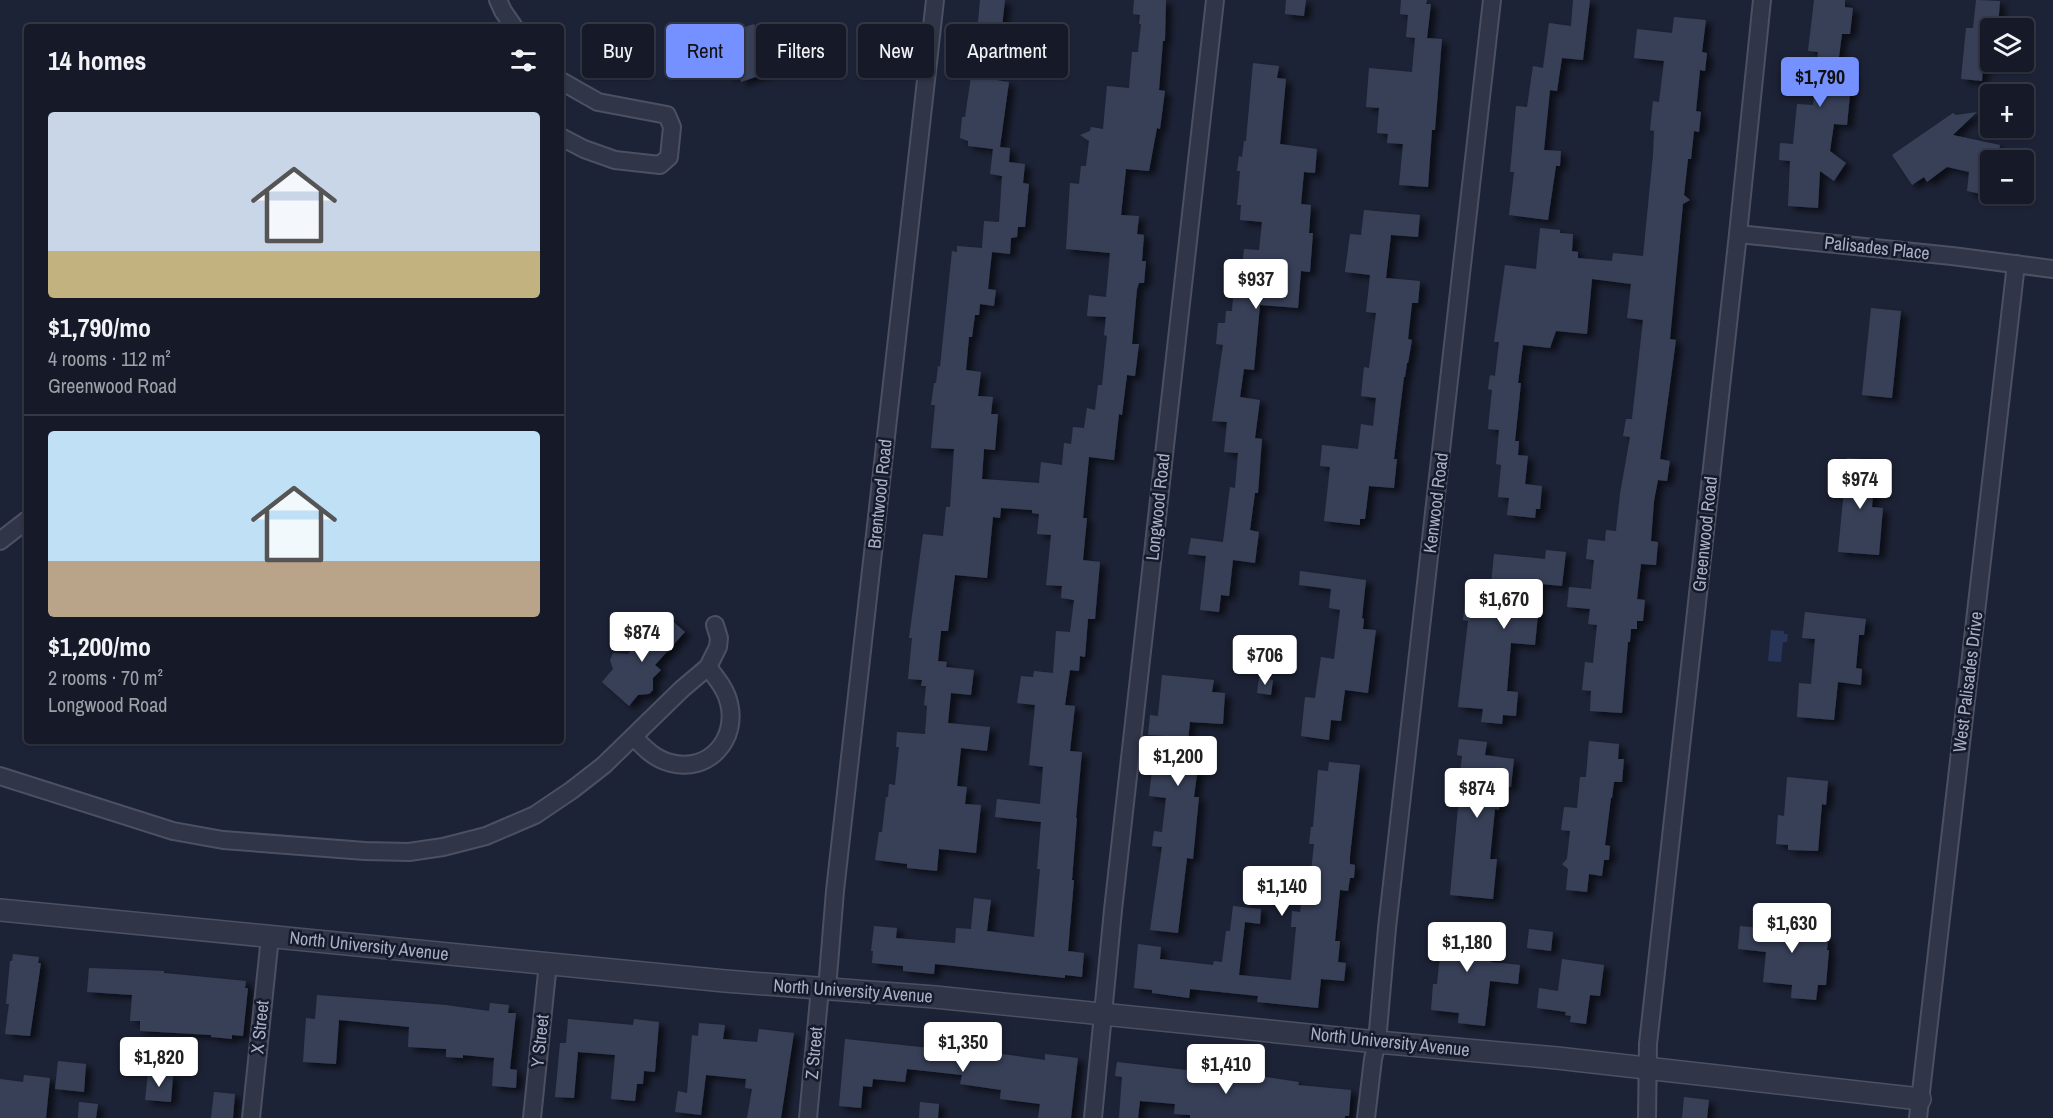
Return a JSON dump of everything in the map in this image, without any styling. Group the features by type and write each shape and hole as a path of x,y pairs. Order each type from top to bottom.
{"street":[{"path":"498,0 512,24"},
{"name":"Brentwood Road","path":"823,989 935,0"},
{"name":"Longwood Road","path":"1093,1118 1115,886 1215,0"},
{"name":"Kenwood Road","path":"1366,1118 1377,1042 1387,928 1492,0"},
{"name":"Greenwood Road","path":"1647,1118 1648,1044 1762,0"},
{"path":"564,83 598,102 667,115 672,127 669,157 660,165 615,160 564,138"},
{"name":"Palisades Place","path":"1738,234 2053,269"},
{"name":"West Palisades Drive","path":"1919,1109 2016,264"},
{"path":"0,541 24,522"},
{"path":"0,776 173,831 223,840 409,852 443,847 486,836 535,815 580,784 634,737 682,688 708,667 718,647 719,638 715,625"},
{"path":"634,737 655,756 673,764 694,764 715,753 724,744 729,734 732,725 731,712 724,689 708,667"},
{"name":"North University Avenue","path":"0,910 823,989 935,997 1648,1068 1919,1109"},
{"name":"X Street","path":"251,1118 270,937"},
{"name":"Y Street","path":"532,1118 548,963"},
{"name":"Z Street","path":"808,1118 823,989"}],"water":[{"path":"1771,630 1784,631 1784,634 1788,634 1787,642 1783,642 1781,662 1768,661"}],"building":[{"path":"980,0 1005,0 1002,24 978,24"},
{"path":"1134,0 1166,0 1165,41 1163,41 1159,90 1165,91 1160,129 1157,128 1149,171 1126,169 1121,215 1139,216 1137,234 1144,235 1142,261 1146,261 1144,283 1139,283 1137,289 1132,344 1139,344 1135,376 1127,375 1122,415 1119,414 1114,460 1089,457 1083,518 1087,518 1083,560 1100,562 1095,619 1088,619 1085,657 1080,656 1079,671 1070,670 1065,705 1075,706 1070,751 1082,752 1068,951 1084,953 1082,977 1065,975 1065,978 935,964 934,974 903,971 903,966 872,963 874,926 897,928 896,938 955,943 956,928 971,929 974,898 991,900 987,931 1034,937 1040,869 1037,869 1041,822 995,817 997,799 1040,804 1043,767 1029,765 1035,705 1017,703 1021,676 1033,677 1034,671 1053,673 1056,631 1070,632 1074,600 1061,598 1062,586 1046,585 1051,535 1037,534 1039,514 1032,513 1032,510 1001,508 1000,518 993,517 987,578 955,575 948,631 941,631 938,661 947,662 946,667 974,670 971,695 951,693 948,723 990,727 987,751 961,748 957,786 967,787 965,804 981,805 976,853 939,849 937,871 907,868 907,864 875,860 879,832 882,832 889,784 895,785 899,747 896,747 897,732 925,734 926,686 921,686 922,680 908,679 912,638 909,638 923,534 943,536 946,507 950,507 954,449 931,448 935,405 931,405 938,366 940,367 952,251 957,252 957,246 982,248 984,221 999,222 1002,176 990,174 993,149 968,146 968,141 960,138 962,117 965,117 971,78 996,78 996,80 1009,82 1000,147 1010,148 1009,162 1025,164 1023,183 1029,184 1025,227 1018,227 1017,237 1011,238 1010,254 992,252 988,289 996,290 994,306 980,304 979,315 975,315 972,337 969,337 966,370 981,372 978,396 993,397 991,414 998,414 995,450 984,449 982,479 1039,483 1041,462 1062,465 1064,443 1071,444 1073,427 1084,428 1087,408 1095,410 1098,385 1102,385 1107,336 1104,335 1106,317 1087,316 1089,295 1106,297 1110,253 1066,249 1070,183 1079,184 1081,166 1086,166 1089,141 1080,135 1090,131 1091,127 1103,129 1107,86 1129,88 1132,52 1138,52 1141,24 1139,24 1140,15 1133,14"},
{"path":"1286,0 1306,0 1304,16 1285,14"},
{"path":"1401,0 1427,0 1426,4 1431,4 1427,38 1442,39 1428,187 1399,185 1403,144 1387,143 1388,134 1377,133 1379,108 1366,107 1369,68 1412,72 1415,38 1406,37 1408,15 1400,14"},
{"path":"1573,0 1590,0 1583,60 1562,58 1557,91 1550,90 1544,150 1561,151 1560,166 1556,166 1548,220 1509,215 1514,172 1510,172 1516,106 1527,107 1533,66 1543,68 1549,23 1571,26"},
{"path":"1814,0 1845,0 1845,7 1853,8 1850,34 1842,34 1837,72 1852,74 1847,125 1834,124 1830,151 1846,163 1834,181 1820,171 1818,208 1788,206 1790,161 1779,160 1780,143 1793,144 1797,104 1813,105 1818,52 1808,51"},
{"path":"1976,0 2000,1 1999,18 1980,18 1982,81 1961,79 1966,28 1973,28"},
{"path":"1674,17 1706,20 1702,52 1707,53 1705,71 1700,70 1696,111 1701,112 1699,132 1694,131 1691,159 1688,159 1684,195 1690,200 1683,204 1670,339 1676,340 1660,459 1670,461 1667,481 1658,480 1654,501 1651,541 1658,542 1656,565 1641,564 1637,599 1645,600 1643,621 1637,621 1637,629 1631,629 1630,642 1628,642 1622,713 1590,711 1591,691 1582,690 1585,662 1593,663 1597,625 1588,624 1590,609 1567,607 1569,587 1591,589 1594,560 1586,559 1588,539 1605,541 1606,530 1616,531 1630,437 1623,436 1626,419 1632,419 1643,320 1627,318 1631,284 1592,279 1587,334 1556,331 1550,348 1523,345 1518,383 1521,383 1515,441 1519,441 1518,455 1528,456 1525,484 1542,486 1540,509 1536,509 1535,518 1507,515 1509,498 1498,497 1501,465 1496,464 1499,430 1488,429 1492,390 1488,389 1490,375 1495,376 1499,342 1494,342 1505,265 1536,269 1540,228 1573,234 1572,251 1578,252 1578,258 1612,261 1613,253 1643,256 1653,155 1654,131 1650,130 1653,101 1659,102 1664,61 1634,58 1637,29 1672,33"},
{"path":"754,24 756,77 741,82 740,78 744,78 744,27"},
{"path":"1253,63 1279,66 1277,78 1286,79 1280,144 1317,149 1315,173 1304,172 1301,204 1311,205 1309,233 1313,233 1310,272 1301,271 1298,308 1260,305 1254,370 1244,369 1240,397 1260,400 1255,438 1262,439 1258,493 1255,493 1250,530 1259,532 1255,563 1233,560 1229,596 1221,595 1219,612 1200,610 1206,556 1188,554 1191,538 1223,542 1230,487 1235,488 1238,453 1224,452 1227,422 1212,421 1223,345 1216,344 1218,323 1225,323 1226,311 1232,311 1235,272 1237,273 1239,268 1242,268 1244,249 1259,250 1262,222 1240,220 1241,205 1237,205 1240,171 1237,171 1239,156 1242,157 1244,141 1246,141"},
{"path":"1977,112 1953,135 2000,145 1999,150 1980,150 1980,194 1967,191 1969,172 1947,167 1927,182 1924,177 1912,185 1892,155 1953,113 1956,115"},
{"path":"1364,210 1420,215 1418,237 1391,235 1386,278 1420,281 1418,303 1412,303 1408,339 1412,340 1404,377 1394,459 1397,459 1394,488 1369,486 1365,519 1360,519 1360,525 1324,521 1330,467 1320,466 1322,445 1358,449 1361,424 1373,426 1376,398 1361,396 1364,367 1369,368 1376,313 1366,312 1370,275 1345,272 1350,234 1361,235"},
{"path":"1871,308 1901,311 1892,398 1862,395"},
{"path":"1847,458 1876,460 1872,507 1883,508 1879,555 1838,552"},
{"path":"1546,550 1566,552 1562,586 1541,584 1535,645 1511,643 1507,691 1518,692 1516,716 1503,715 1502,724 1481,722 1483,709 1458,707 1468,621 1463,620 1465,602 1489,605 1494,554 1545,559"},
{"path":"1300,571 1366,580 1363,629 1376,630 1368,693 1345,690 1341,721 1331,720 1329,740 1301,736 1305,697 1315,698 1321,657 1334,659 1340,610 1329,608 1331,589 1299,585"},
{"path":"1805,612 1866,619 1864,635 1859,635 1856,668 1862,669 1861,685 1838,682 1834,720 1797,717 1799,683 1811,684 1815,639 1802,638"},
{"path":"667,616 685,632 655,665 661,670 653,678 653,690 649,694 638,695 629,706 602,682 613,669 610,660 613,653 628,654 634,647 637,650"},
{"path":"1162,675 1214,680 1212,692 1225,693 1223,724 1190,722 1187,750 1200,752 1194,797 1199,797 1193,859 1187,858 1178,933 1150,930 1162,847 1152,846 1154,831 1162,832 1166,798 1149,796 1152,770 1161,771 1165,736 1148,735 1150,715 1158,716"},
{"path":"1259,678 1273,680 1271,695 1257,693"},
{"path":"1459,739 1487,742 1485,755 1514,759 1511,787 1502,786 1499,810 1495,809 1490,859 1497,859 1493,899 1450,895 1462,756 1457,755"},
{"path":"1589,741 1619,744 1618,759 1624,759 1622,782 1614,782 1611,798 1605,845 1610,846 1609,860 1604,860 1602,876 1589,874 1587,892 1566,890 1568,869 1562,864 1567,859 1570,831 1561,830 1564,807 1577,808 1580,777 1586,777"},
{"path":"1329,762 1360,765 1350,856 1350,864 1355,865 1354,878 1350,878 1348,891 1340,890 1335,941 1340,941 1338,962 1346,963 1344,981 1321,979 1318,1008 1257,1002 1258,996 1190,989 1189,998 1134,988 1138,944 1161,947 1160,959 1213,965 1214,961 1222,962 1226,931 1230,931 1233,906 1261,909 1260,924 1245,922 1239,975 1291,980 1296,927 1291,927 1292,911 1300,912 1302,898 1308,899 1314,844 1309,844 1311,827 1313,827 1318,770 1328,771"},
{"path":"1787,777 1828,781 1826,805 1822,804 1818,851 1788,850 1788,845 1776,844 1778,815 1784,816"},
{"path":"1792,907 1816,910 1813,936 1828,938 1826,985 1818,985 1816,1000 1791,998 1792,985 1763,982 1766,952 1738,949 1740,926 1789,931"},
{"path":"1443,924 1494,930 1491,962 1520,965 1518,984 1490,981 1485,1026 1458,1023 1459,1013 1431,1010 1433,984 1437,984 1440,955 1430,954 1431,938 1441,940"},
{"path":"1529,929 1553,932 1551,951 1527,948"},
{"path":"13,954 39,957 38,963 41,963 30,1036 5,1034 9,1004 6,1004 10,961 12,961"},
{"path":"1562,959 1604,965 1600,996 1590,995 1586,1024 1570,1022 1571,1016 1565,1015 1566,1012 1537,1008 1539,988 1558,991"},
{"path":"89,968 164,971 164,973 246,981 245,988 248,988 243,1036 232,1035 232,1039 211,1037 211,1035 140,1031 140,1021 130,1021 132,995 87,992"},
{"path":"317,995 446,1005 489,1011 490,1003 509,1005 508,1013 516,1013 510,1069 517,1070 516,1088 492,1086 494,1058 463,1055 463,1058 446,1057 446,1049 408,1047 409,1027 339,1020 336,1064 303,1062 306,1018 315,1019"},
{"path":"568,1019 633,1025 634,1019 659,1022 655,1072 644,1071 643,1084 637,1084 635,1101 611,1099 615,1055 578,1052 574,1098 555,1097 560,1043 566,1043"},
{"path":"699,1023 725,1025 723,1039 757,1042 759,1029 794,1033 781,1118 747,1118 752,1089 745,1088 746,1079 706,1075 701,1115 675,1112 678,1091 687,1093 692,1035 698,1036"},
{"path":"845,1039 966,1051 966,1049 1045,1060 1045,1054 1078,1058 1071,1118 1038,1118 1040,1104 1000,1099 1001,1090 960,1084 962,1075 907,1069 905,1082 873,1079 872,1087 863,1086 861,1108 839,1106"},
{"path":"58,1061 86,1064 84,1092 55,1089"},
{"path":"1197,1061 1211,1063 1209,1077 1238,1081 1239,1073 1299,1082 1298,1085 1351,1090 1349,1116 1345,1118 1190,1118 1190,1115 1174,1114 1175,1104 1140,1101 1138,1118 1119,1118 1122,1077 1115,1076 1117,1062 1195,1071"},
{"path":"148,1073 173,1076 171,1102 145,1100"},
{"path":"24,1075 50,1078 46,1118 0,1118 0,1079 23,1082"},
{"path":"214,1092 235,1094 233,1118 211,1118"},
{"path":"1684,1097 1709,1100 1707,1118 1682,1118"},
{"path":"79,1102 98,1104 96,1118 78,1118"},
{"path":"920,1102 939,1104 938,1118 919,1118"}]}
